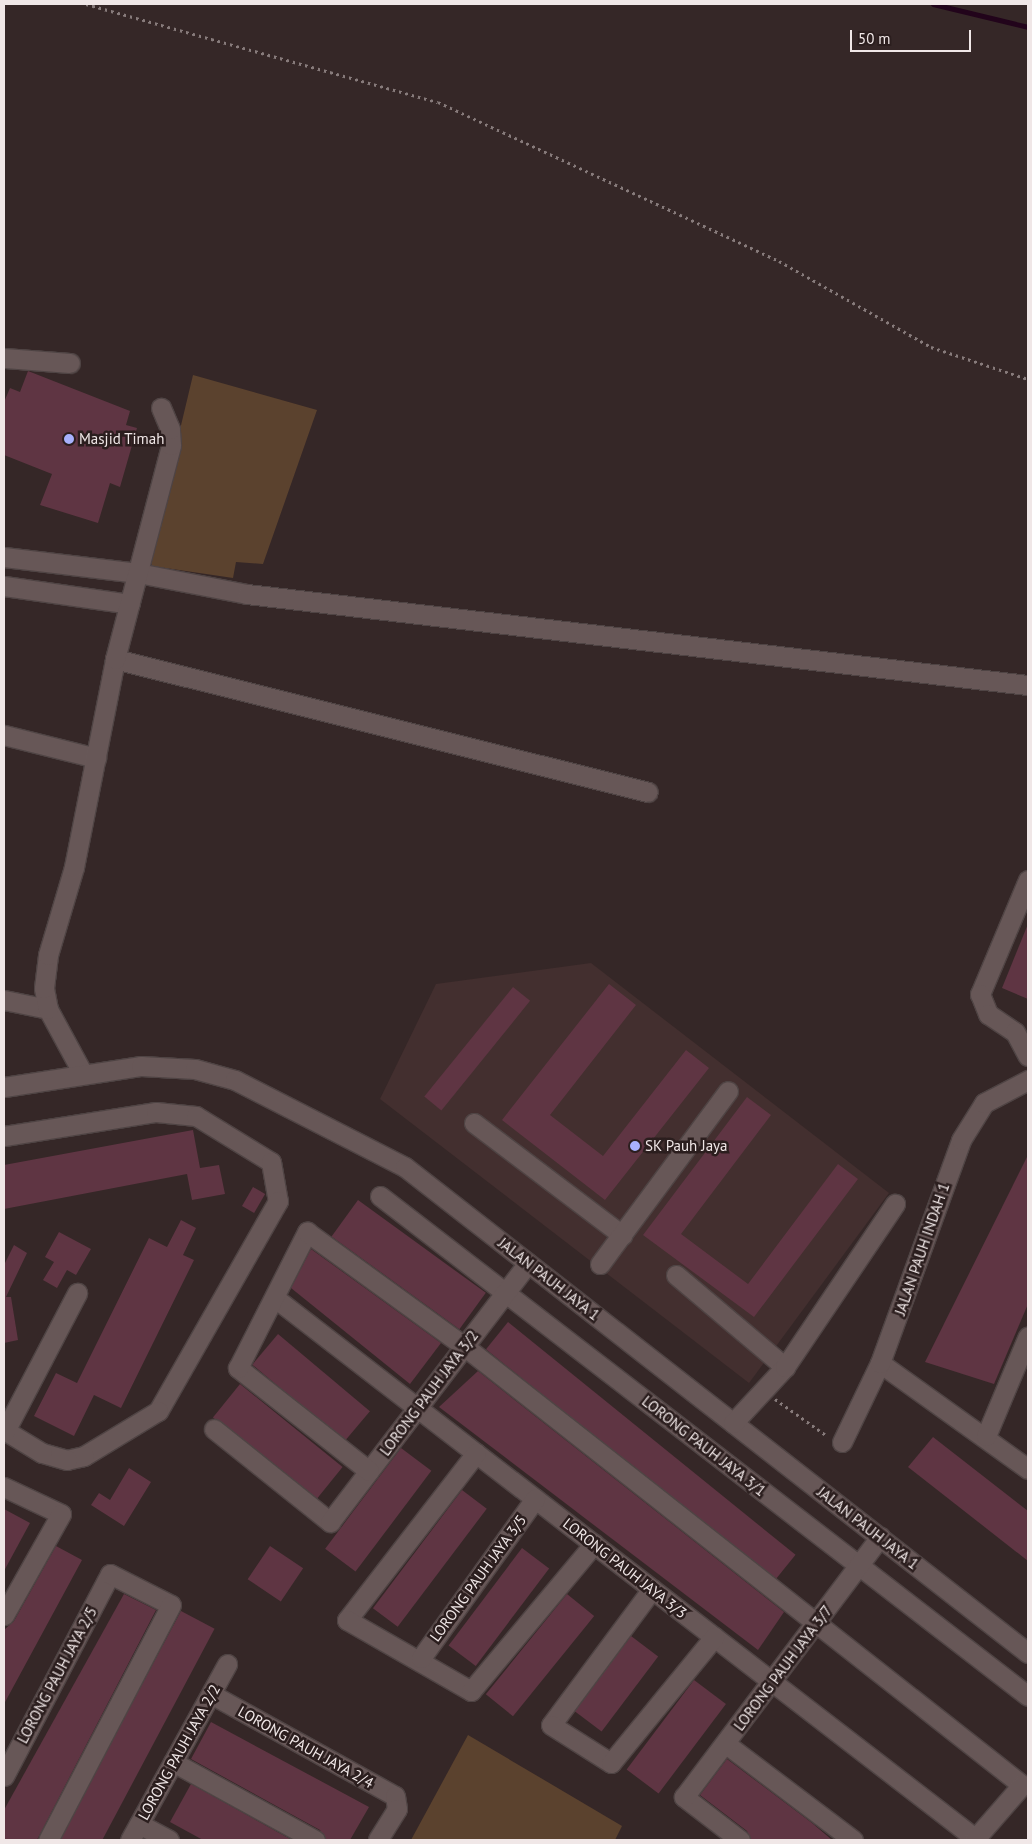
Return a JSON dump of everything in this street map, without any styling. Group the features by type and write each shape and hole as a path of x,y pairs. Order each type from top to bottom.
{"street":[{"path":"4,358 70,363"},
{"path":"82,1072 48,1009 44,988 48,955 74,867 115,659 171,445 170,429 161,408"},
{"path":"4,557 138,573 247,594 1028,685"},
{"path":"4,586 130,604"},
{"path":"115,659 648,792"},
{"path":"4,735 96,758"},
{"path":"1028,880 980,994 988,1014 1022,1031 1028,1056"},
{"path":"4,1000 48,1009"},
{"name":"JALAN PAUH JAYA 1","path":"4,1086 82,1072 141,1066 195,1069 235,1080 405,1167 1028,1652"},
{"name":"JALAN PAUH INDAH 1","path":"842,1442 880,1364 960,1140 984,1103 1028,1080"},
{"path":"600,1264 728,1090"},
{"path":"4,1136 156,1112 196,1116 271,1162 278,1201 158,1411 84,1456 67,1460 42,1453 4,1431 77,1293"},
{"path":"474,1123 622,1235"},
{"name":"LORONG PAUH JAYA 3/1","path":"380,1196 1028,1696"},
{"path":"732,1422 785,1368 895,1204"},
{"path":"369,1471 238,1368 307,1232 464,1346 1022,1785 975,1839"},
{"name":"LORONG PAUH JAYA 3/2","path":"214,1429 330,1522 528,1263"},
{"path":"676,1275 785,1368"},
{"name":"LORONG PAUH JAYA 3/3","path":"275,1298 975,1839"},
{"path":"986,1436 1028,1336"},
{"path":"880,1364 986,1436 1028,1469"},
{"path":"476,1453 347,1620 421,1658 471,1691 594,1544"},
{"path":"4,1487 60,1514 4,1615"},
{"name":"LORONG PAUH JAYA 3/5","path":"421,1658 536,1498"},
{"name":"LORONG PAUH JAYA 3/7","path":"740,1840 684,1797 726,1744 880,1537"},
{"name":"LORONG PAUH JAYA 2/5","path":"4,1776 110,1574 171,1605 48,1840"},
{"path":"652,1588 550,1725 611,1763 714,1637"},
{"name":"LORONG PAUH JAYA 2/2","path":"134,1832 227,1664"},
{"name":"LORONG PAUH JAYA 2/4","path":"211,1694 395,1796 397,1803 378,1840"},
{"path":"726,1744 853,1840"},
{"path":"173,1762 315,1840"},
{"path":"134,1832 169,1840"}],"path":[{"path":"86,4 438,102 779,261 931,348 1028,379"},
{"path":"764,1391 826,1436 842,1442"}],"shaded area":[{"path":"193,375 317,410 263,564 236,562 233,578 152,566 152,547"},
{"name":"SK Pauh Jaya","path":"591,963 889,1193 749,1383 380,1099 436,984"},
{"path":"468,1735 622,1826 615,1840 411,1840"}],"building":[{"name":"Masjid Timah","path":"28,371 130,411 126,425 137,428 120,487 110,483 98,523 40,505 52,474 4,455 4,402 10,388 20,392"},
{"path":"1028,924 1028,999 1002,988"},
{"path":"609,984 636,1005 550,1115 603,1156 686,1050 709,1068 605,1200 502,1120"},
{"path":"513,987 530,1001 441,1110 424,1097"},
{"path":"747,1097 771,1115 681,1234 748,1284 838,1164 858,1179 754,1317 643,1235"},
{"path":"193,1130 200,1168 219,1165 225,1194 192,1200 187,1174 4,1209 4,1165"},
{"path":"1028,1155 1028,1304 994,1384 925,1362"},
{"path":"253,1187 265,1194 254,1213 242,1206"},
{"path":"358,1200 486,1293 459,1329 332,1236"},
{"path":"181,1220 196,1228 183,1255 194,1260 121,1408 94,1395 74,1436 34,1416 56,1373 77,1383 149,1238 167,1247"},
{"path":"59,1232 91,1249 76,1275 67,1270 57,1288 43,1280 54,1262 45,1257"},
{"path":"14,1245 27,1253 6,1297 11,1297 18,1340 4,1343 4,1265"},
{"path":"311,1249 441,1343 410,1384 291,1288"},
{"path":"508,1322 796,1555 774,1582 486,1349"},
{"path":"278,1334 370,1411 344,1442 252,1365"},
{"path":"478,1371 784,1612 758,1650 439,1407"},
{"path":"240,1384 343,1467 316,1500 213,1417"},
{"path":"933,1437 1028,1511 1028,1561 908,1467"},
{"path":"401,1448 431,1471 356,1571 325,1549"},
{"path":"129,1468 151,1482 124,1526 91,1505 99,1493 110,1500"},
{"path":"462,1490 487,1509 398,1627 373,1608"},
{"path":"4,1509 30,1523 4,1571"},
{"path":"56,1546 82,1560 4,1704 4,1630 14,1621"},
{"path":"270,1546 303,1568 281,1602 248,1579"},
{"path":"522,1548 549,1568 476,1666 449,1645"},
{"path":"124,1594 156,1610 37,1840 4,1840 4,1810"},
{"path":"567,1594 594,1616 513,1716 486,1694"},
{"path":"181,1611 215,1629 102,1840 59,1840"},
{"path":"631,1636 658,1656 602,1732 574,1711"},
{"path":"694,1680 726,1704 659,1794 627,1769"},
{"path":"211,1722 369,1807 350,1840 326,1840 320,1830 191,1759"},
{"path":"727,1759 832,1840 751,1840 747,1831 700,1795"},
{"path":"191,1784 292,1840 203,1840 170,1822"}],"waterway":[{"path":"933,4 1028,27"}],"place":[{"name":"Masjid Timah","path":"69,439"},
{"name":"SK Pauh Jaya","path":"635,1146"}]}
